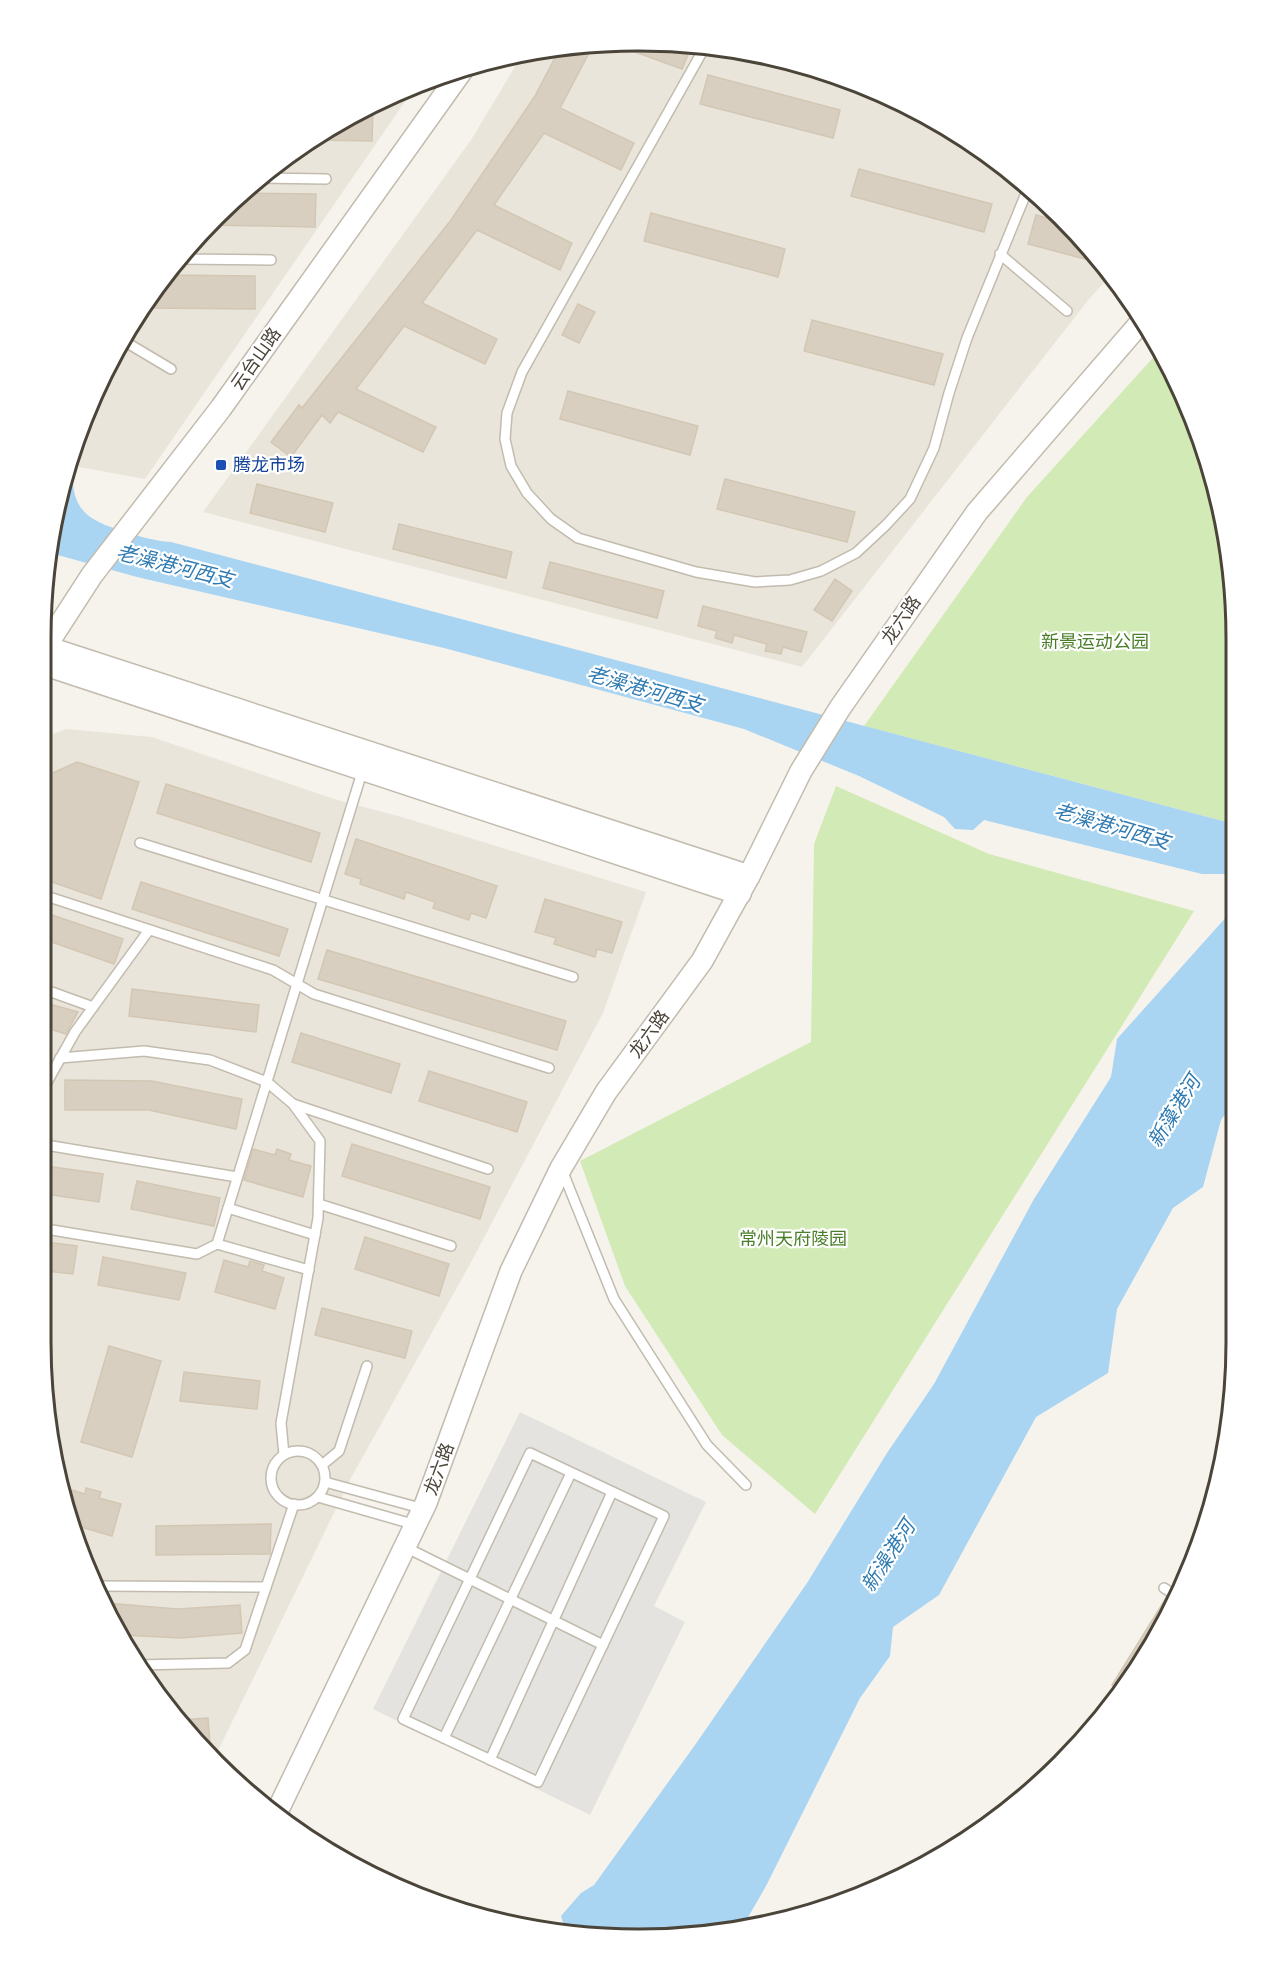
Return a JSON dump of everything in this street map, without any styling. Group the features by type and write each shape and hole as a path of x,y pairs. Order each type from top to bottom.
{"street":[{"name":"云台山路","path":"51,639 92,575 221,408 455,81"},
{"name":"龙六路","path":"279,1807 420,1517 512,1271 561,1168 606,1092 702,961 745,885 801,771 840,708 977,512 1136,327"},
{"path":"51,649 745,885"},
{"path":"51,667 363,769 745,885"}],"lane":[{"path":"701,54 522,372 507,413 505,439 511,466 527,493 551,519 578,538 696,573 755,582 790,580 821,571 856,553 910,499 925,468 934,448 967,338 1025,196"},
{"path":"274,178 326,178"},
{"path":"1000,254 1067,311"},
{"path":"190,259 271,260"},
{"path":"130,345 171,369"},
{"path":"217,1244 363,769"},
{"path":"140,843 573,977"},
{"path":"51,898 273,970 314,994 549,1068"},
{"path":"51,1069 93,1006 149,930"},
{"path":"51,992 93,1006"},
{"path":"60,1058 144,1051 210,1060 267,1082 293,1104 320,1141 319,1204 315,1235 281,1422 284,1455"},
{"path":"293,1104 488,1169"},
{"path":"51,1145 237,1177"},
{"path":"561,1168 614,1299 707,1445 746,1485"},
{"path":"319,1204 451,1246"},
{"path":"228,1208 315,1235"},
{"path":"51,1230 197,1254 217,1244 309,1270"},
{"path":"322,1465 339,1451 367,1366"},
{"path":"292,1451 302,1451 317,1458 322,1465 325,1482 318,1497 310,1502 294,1504 285,1501 273,1488 271,1479 277,1461 292,1451"},
{"path":"530,1453 572,1473 664,1516 538,1782 403,1719 530,1453"},
{"path":"444,1738 572,1473"},
{"path":"325,1482 420,1517"},
{"path":"490,1760 612,1492"},
{"path":"318,1497 420,1517"},
{"path":"148,1665 228,1663 245,1650 294,1504"},
{"path":"405,1547 603,1645"},
{"path":"105,1586 266,1587"},
{"path":"1164,1588 1170,1591"}],"shaded area":[{"path":"638,51 677,52 753,62 827,82 863,96 932,130 965,150 996,172 1054,223 1105,281 1089,299 802,667 203,512 471,140 517,64 600,52"},
{"path":"406,99 145,479 77,467 96,414 112,379 150,312 172,281 223,223 281,172 345,130"},
{"path":"66,729 152,737 334,799 405,818 646,892 603,1013 470,1264 351,1478 218,1751 172,1699 150,1668 112,1601 82,1530 62,1456 52,1380 51,1342 51,735"},
{"path":"520,1412 706,1502 654,1606 685,1622 590,1815 373,1709"}],"green space":[{"name":"新景运动公园","path":"1153,357 1181,414 1195,450 1215,524 1221,562 1226,638 1226,822 864,726 1027,497"},
{"name":"常州天府陵园","path":"836,786 989,854 1194,911 815,1514 722,1435 625,1286 580,1161 811,1042 814,844"}],"water":[{"name":"老澡港河西支","path":"73,479 79,505 87,514 107,526 146,538 171,542 1226,822 1226,875 1202,874 984,820 973,830 955,829 944,817 859,776 744,729 444,648 137,577 57,555"},
{"path":"1226,917 1226,1113 1221,1120 1203,1187 1173,1208 1117,1309 1108,1373 1036,1417 939,1595 893,1627 890,1656 860,1698 766,1886 747,1919 677,1928 600,1928 564,1924 561,1916 581,1893 594,1885 695,1745 807,1583 887,1453 934,1384 1034,1199 1111,1077 1117,1039"}],"building":[{"path":"633,51 689,53 682,69"},
{"path":"589,53 560,108 634,143 621,170 544,133 494,205 572,243 560,270 477,230 422,303 497,339 485,364 404,326 356,389 436,427 423,452 338,412 330,423 322,415 291,457 271,442 299,405 302,408 451,220 535,96 555,57"},
{"path":"708,75 840,110 833,138 700,104"},
{"path":"373,115 372,141 328,140"},
{"path":"859,169 992,204 984,232 851,196"},
{"path":"256,193 316,194 315,227 221,225"},
{"path":"651,213 785,249 778,277 644,241"},
{"path":"1036,215 1049,219 1087,260 1028,244"},
{"path":"177,275 255,276 255,309 153,308"},
{"path":"578,304 595,312 579,343 562,335"},
{"path":"812,320 943,354 934,385 804,351"},
{"path":"568,391 698,426 690,455 560,419"},
{"path":"725,479 855,512 847,542 717,509"},
{"path":"257,484 333,503 325,532 250,513"},
{"path":"399,524 512,552 506,578 393,549"},
{"path":"550,562 664,591 657,618 543,588"},
{"path":"835,579 852,591 832,621 814,610"},
{"path":"703,606 807,632 801,652 783,647 781,654 765,651 767,644 734,635 732,643 715,638 717,631 698,626"},
{"path":"77,762 139,782 101,899 51,882 51,774"},
{"path":"166,784 320,833 311,862 157,813"},
{"path":"356,839 497,886 486,918 471,913 469,920 433,908 435,902 406,892 404,899 360,884 361,879 345,874"},
{"path":"141,882 288,929 279,956 132,909"},
{"path":"545,899 622,922 612,953 597,949 595,957 554,944 556,938 535,932"},
{"path":"51,915 123,939 114,964 51,942"},
{"path":"327,950 566,1021 557,1050 318,979"},
{"path":"132,989 259,1005 256,1032 129,1016"},
{"path":"51,1004 78,1012 66,1034 51,1030"},
{"path":"301,1033 400,1064 391,1093 292,1062"},
{"path":"429,1071 527,1102 517,1132 419,1101"},
{"path":"65,1080 152,1081 242,1099 236,1129 149,1110 65,1110"},
{"path":"352,1144 490,1187 480,1219 342,1176"},
{"path":"253,1149 275,1155 277,1149 291,1154 289,1160 311,1166 303,1197 244,1180"},
{"path":"51,1167 103,1174 99,1202 51,1195"},
{"path":"137,1181 220,1198 214,1226 131,1209"},
{"path":"365,1237 449,1264 439,1296 355,1269"},
{"path":"51,1243 77,1246 73,1274 51,1272"},
{"path":"103,1257 186,1273 179,1300 98,1285"},
{"path":"224,1260 248,1267 250,1261 264,1265 262,1271 284,1278 275,1309 215,1292"},
{"path":"322,1308 412,1331 405,1358 315,1335"},
{"path":"109,1346 161,1361 132,1457 81,1442"},
{"path":"184,1372 260,1381 257,1409 180,1401"},
{"path":"86,1488 101,1492 99,1498 121,1504 112,1536 81,1527 70,1490 85,1494"},
{"path":"271,1524 270,1554 156,1555 156,1526"},
{"path":"1166,1598 1127,1668 1114,1686 1112,1685"},
{"path":"113,1604 177,1609 240,1605 242,1633 181,1638 130,1635"},
{"path":"208,1718 210,1743 197,1729 189,1719"}],"place":[{"name":"腾龙市场","path":"221,465"}],"water label":[{"name":"新藻港河","path":"1174,1111"},
{"name":"新澡港河","path":"888,1556"}]}
